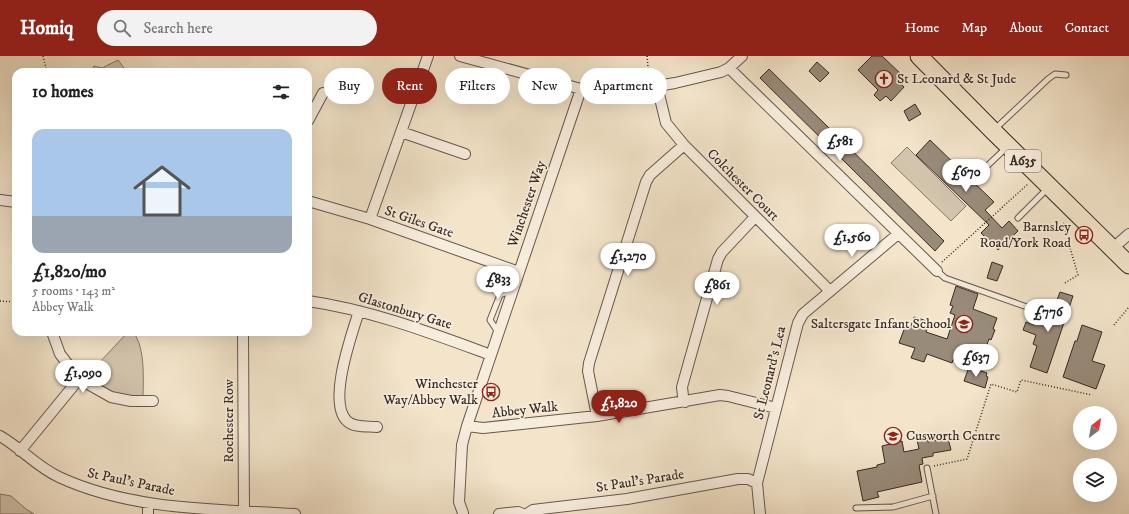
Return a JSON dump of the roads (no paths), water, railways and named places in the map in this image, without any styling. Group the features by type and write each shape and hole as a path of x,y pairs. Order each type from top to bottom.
{"highway":[{"name":"A635","path":"919,56 1075,213 1129,265"}],"street":[{"path":"370,219 428,56"},
{"path":"460,56 580,89"},
{"path":"667,84 713,74 729,68 742,56"},
{"path":"729,68 936,270"},
{"name":"Winchester Way","path":"463,514 459,502 462,444 580,92"},
{"path":"312,112 323,93"},
{"name":"Colchester Court","path":"660,104 666,122 684,145 830,292"},
{"path":"401,132 467,155"},
{"path":"597,416 588,371 589,363 646,182 650,175 684,145"},
{"path":"0,200 12,202"},
{"name":"St Giles Gate","path":"312,202 370,219 519,272"},
{"path":"685,402 682,387 718,259 722,252 755,217"},
{"name":"St Leonard's Lea","path":"760,514 757,483 798,322 803,314 898,234"},
{"path":"1112,249 1129,234"},
{"name":"Glastonbury Gate","path":"312,302 359,311 403,324 491,355"},
{"path":"359,311 340,383 339,401 341,410 347,421 357,426 378,427"},
{"path":"53,336 60,354 79,379 111,397 131,401 153,401"},
{"name":"Rochester Row","path":"243,336 244,511"},
{"path":"20,450 79,379"},
{"name":"Abbey Walk","path":"467,426 483,428 597,416 720,395 776,408"},
{"name":"St Paul's Parade","path":"0,436 47,471 60,478 97,491 148,503 171,506 295,514"},
{"name":"St Paul's Parade","path":"527,514 533,510 627,499 738,479 748,479 757,483"},
{"path":"148,503 148,514"},
{"path":"500,514 518,512 523,514"}],"lane":[{"path":"993,131 1048,79 1055,74 1066,75"},
{"path":"986,167 1008,146"},
{"path":"1018,218 1044,181"},
{"path":"936,270 945,278 1027,307"},
{"path":"927,468 936,514"},
{"path":"856,508 893,507 933,496"}],"place":[{"name":"St Leonard & St Jude","path":"884,79"},
{"name":"Barnsley Road/York Road","path":"1084,235"},
{"name":"Saltersgate Infant School","path":"964,324"},
{"name":"Winchester Way/Abbey Walk","path":"491,392"},
{"name":"Cusworth Centre","path":"893,436"}]}
